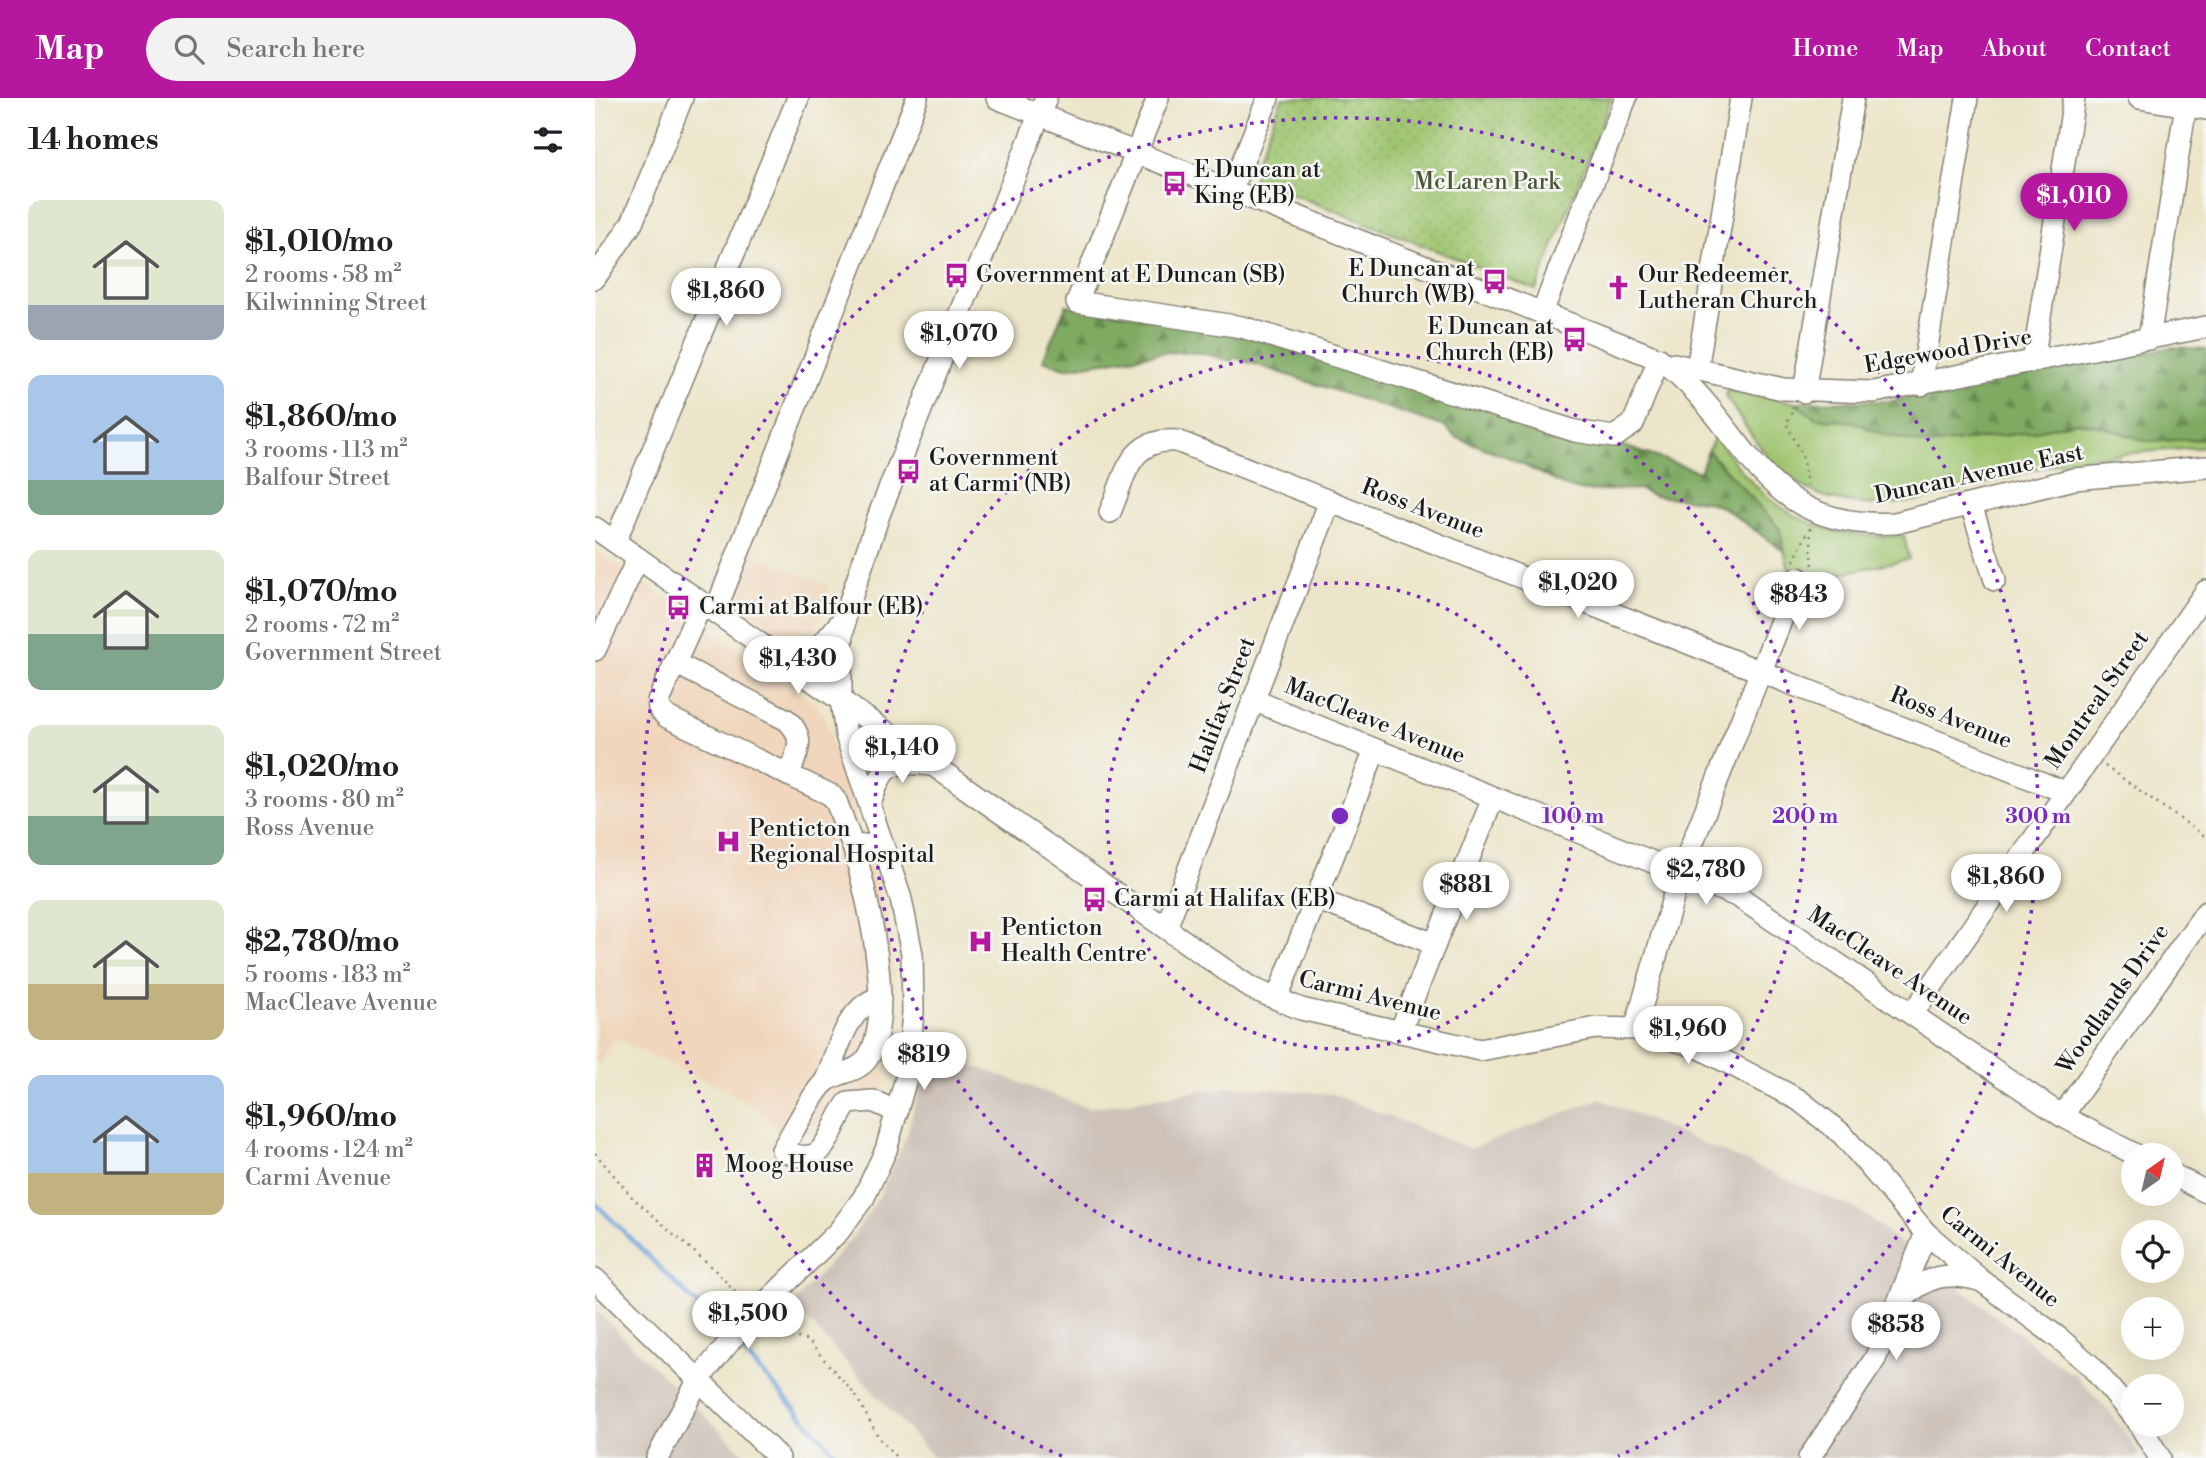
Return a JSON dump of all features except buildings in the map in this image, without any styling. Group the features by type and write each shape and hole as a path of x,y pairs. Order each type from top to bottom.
{"street":[{"path":"595,278 632,223 682,98"},
{"path":"615,542 798,98"},
{"path":"825,1082 865,1062 875,1046 878,998 876,945 854,849 836,801 831,795 667,717 659,709 658,701 675,663 709,608 917,98"},
{"name":"Duncan Avenue East","path":"997,98 1043,106 1136,152 1659,359 1700,392 1759,471 1803,506 1827,516 1870,524 1895,523 2087,477 2206,467"},
{"path":"1158,98 1077,302 1242,327 1575,431 1614,437 1633,424 1659,359"},
{"path":"1232,188 1268,98"},
{"path":"1542,313 1626,98"},
{"path":"1697,370 1741,98"},
{"path":"1804,392 1853,98"},
{"path":"1921,385 1967,98"},
{"path":"2033,362 2074,98"},
{"path":"2139,98 2193,104 2149,339"},
{"path":"657,1458 699,1379 745,1313 839,1231 858,1206 886,1150 897,1112 908,1071 913,1012 912,954 901,899 846,735 841,700 841,653 845,616 880,512 1043,106"},
{"name":"Edgewood Drive","path":"1659,359 1697,370 1804,392 1874,393 2206,327"},
{"name":"Ross Avenue","path":"1109,512 1137,450 1157,439 1177,441 2065,792"},
{"name":"Halifax Street","path":"1166,928 1330,501"},
{"path":"1971,505 1995,580"},
{"name":"Carmi Avenue","path":"595,528 1251,988 1301,1009 1481,1050 1597,1028 1635,1029 1698,1047 1799,1100 1842,1134 1926,1233 1982,1281 2081,1357 2121,1402"},
{"path":"595,650 638,558"},
{"path":"1635,1029 1680,874 1798,578"},
{"name":"Montreal Street","path":"1913,1013 2206,591"},
{"path":"779,657 803,657 819,649 845,616"},
{"path":"675,663 787,720 796,728 801,739 800,747 788,775"},
{"name":"MacCleave Avenue","path":"1253,700 1739,897 2062,1116 2121,1147"},
{"path":"1277,998 1375,750"},
{"path":"870,804 877,783 893,765 903,762 934,765"},
{"path":"1400,1032 1493,797"},
{"path":"854,849 881,839"},
{"path":"1316,899 1435,944"},
{"name":"Woodlands Drive","path":"2062,1116 2206,912"},
{"path":"878,998 866,1001 850,1021 825,1082 782,1150 800,1158 814,1157 822,1150 848,1103 873,1101 897,1112"},
{"path":"2184,1180 2206,1192"},
{"path":"1809,1458 1864,1378 1898,1304 1926,1233"},
{"path":"1898,1304 1917,1285 1940,1275 1962,1275 1982,1281"},
{"path":"595,1279 779,1458"},
{"path":"2147,1437 2160,1458"}],"path":[{"path":"1798,552 1810,526"},
{"path":"2090,756 2206,836"},
{"path":"595,1153 632,1197 718,1273 745,1313"},
{"path":"770,1333 808,1341 856,1396 879,1438 897,1458"}],"shaded area":[{"name":"Penticton Regional Hospital","path":"595,549 818,706 823,714 887,919 894,968 895,1014 884,1090 851,1095 794,1142 741,1098 614,1037 600,1063 595,1061"},
{"path":"747,552 830,586 819,623 811,634 798,639 781,635 729,596"},
{"path":"929,1049 955,1062 983,1069 1088,1108 1231,1086 1333,1094 1470,1149 1600,1099 1860,1211 2071,1374 2073,1372 2110,1413 2121,1429 2121,1437 2127,1437 2139,1454 2137,1458 934,1458 793,1304 852,1238 880,1195 907,1135"},
{"path":"595,1309 632,1346 749,1458 595,1458"}],"green space":[{"name":"McLaren Park","path":"1282,98 1612,98 1536,290 1254,179 1254,169"},
{"path":"1066,305 1241,332 1621,445 1700,472 1708,451 1779,528 1785,552 1724,508 1706,501 1654,496 1639,489 1585,491 1567,487 1508,457 1455,437 1446,427 1233,357 1232,361 1201,353 1168,352 1065,368 1043,360"},
{"path":"2172,347 2206,349 2206,439 2146,441 2104,427 2076,422 2031,432 1928,445 1885,435 1854,422 1816,418 1793,402 1892,401"},
{"path":"1727,391 1793,402 1816,418 1854,422 1885,435 1928,445 2031,432 2076,422 2104,427 2146,441 2206,439 2206,447 2074,460 1920,500 1881,505 1844,502 1808,490 1776,465 1725,396"},
{"path":"1715,436 1753,483 1794,515 1843,533 1904,536 1909,559 1815,579 1789,570 1779,528 1708,451"}],"waterway":[{"path":"595,1203 728,1336"},
{"path":"737,1345 840,1458"}],"place":[{"name":"E Duncan at King (EB)","path":"1174,183"},
{"name":"Government at E Duncan (SB)","path":"956,275"},
{"name":"E Duncan at Church (WB)","path":"1495,282"},
{"name":"Our Redeemer Lutheran Church","path":"1618,288"},
{"name":"E Duncan at Church (EB)","path":"1574,340"},
{"name":"Government at Carmi (NB)","path":"909,471"},
{"name":"Carmi at Balfour (EB)","path":"679,607"},
{"name":"Penticton Regional Hospital","path":"729,842"},
{"name":"Carmi at Halifax (EB)","path":"1094,899"},
{"name":"Penticton Health Centre","path":"981,941"},
{"name":"Moog House","path":"705,1165"}]}
